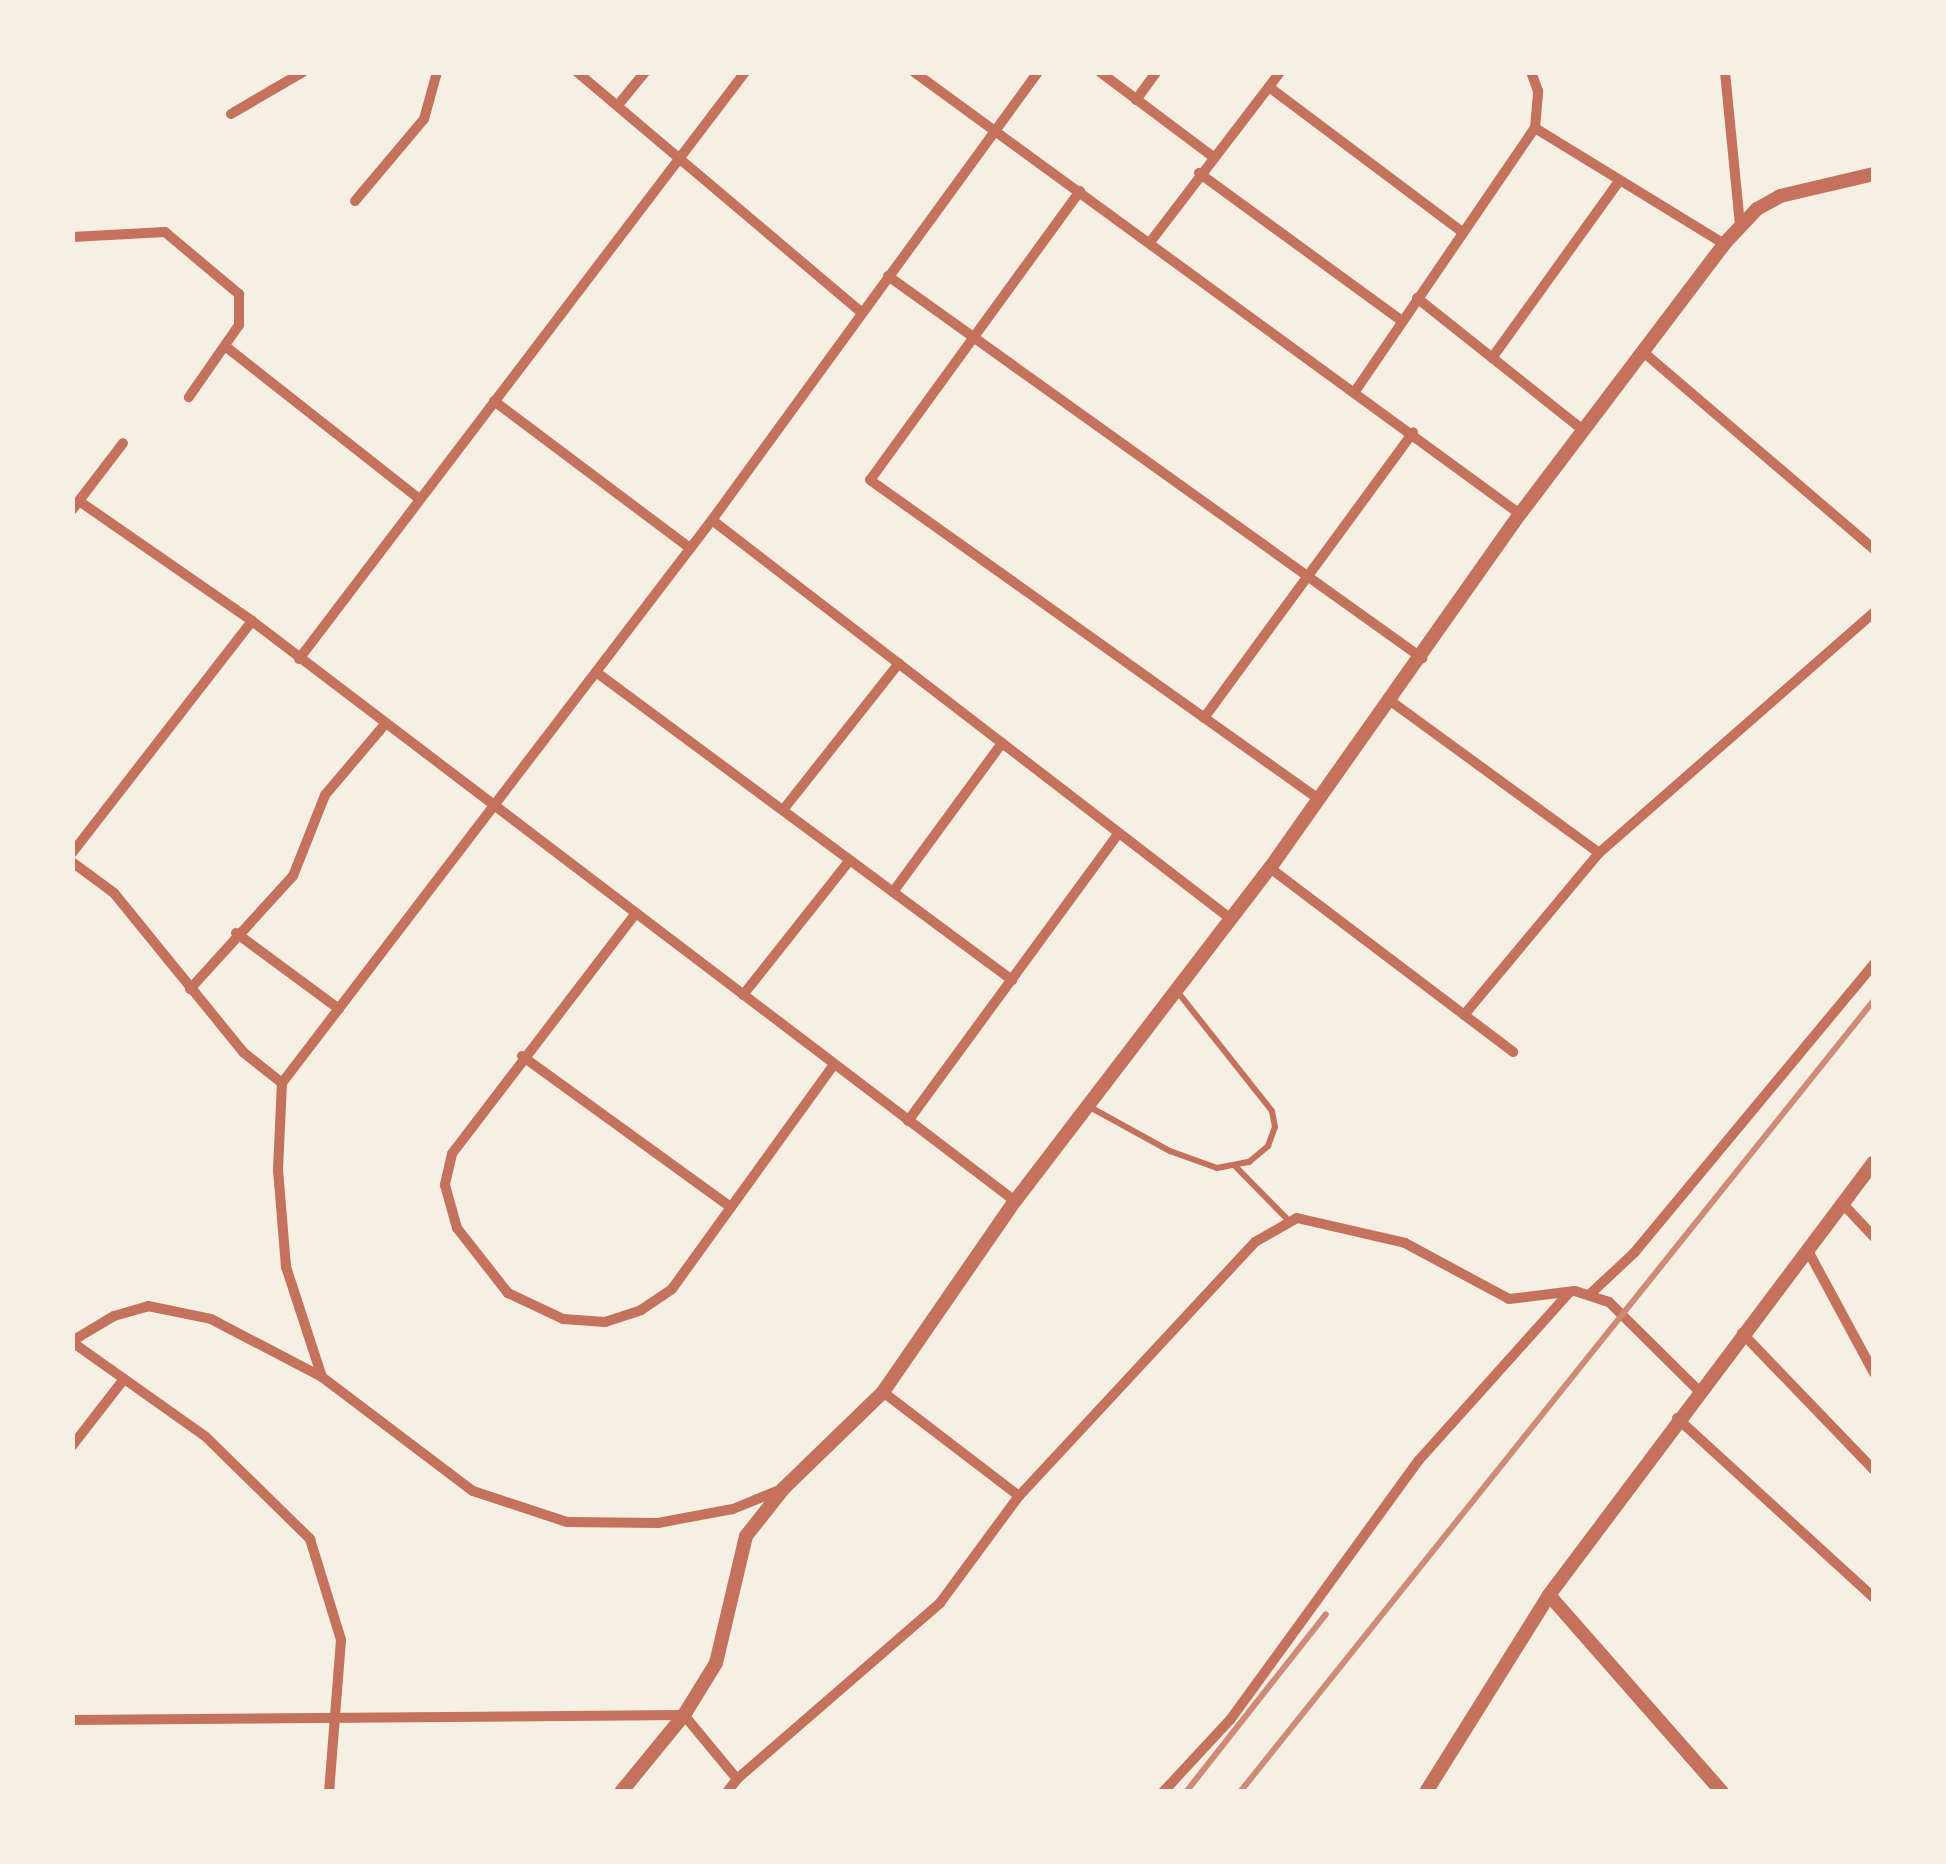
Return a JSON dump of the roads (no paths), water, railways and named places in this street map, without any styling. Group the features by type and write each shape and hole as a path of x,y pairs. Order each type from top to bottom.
{"street":[{"path":"230,114 304,72"},
{"path":"355,200 424,120 437,72"},
{"path":"577,72 861,312"},
{"path":"618,105 645,72"},
{"path":"298,659 745,72"},
{"path":"914,72 1356,390 1520,514"},
{"path":"322,1377 286,1267 278,1170 282,1083 712,520 1038,72"},
{"path":"1100,72 1212,156"},
{"path":"1136,100 1156,72"},
{"path":"1150,240 1198,173 1280,72"},
{"path":"1356,390 1535,128 1538,90 1531,72"},
{"path":"1725,72 1740,226"},
{"path":"1268,87 1461,231"},
{"path":"1535,128 1724,244"},
{"path":"1198,173 1402,321"},
{"path":"622,1792 684,1715 716,1663 746,1536 784,1488 883,1392 1015,1202 1270,868 1392,702 1520,514 1724,244 1740,226 1792,192 1874,174"},
{"path":"1492,358 1619,181"},
{"path":"1080,191 969,338 870,480 1320,800"},
{"path":"72,238 140,229 179,239 239,294 243,315 190,397"},
{"path":"888,276 969,338 1309,574 1422,658"},
{"path":"1417,298 1583,430"},
{"path":"225,346 418,498"},
{"path":"1642,350 1874,549"},
{"path":"494,401 690,548"},
{"path":"1204,718 1413,432"},
{"path":"123,443 76,506 252,621 1015,1202"},
{"path":"712,520 1231,919"},
{"path":"1464,1015 1599,853 1874,612"},
{"path":"72,853 252,621"},
{"path":"783,810 899,663"},
{"path":"596,672 1012,980"},
{"path":"1392,702 1599,853"},
{"path":"190,989 236,933 293,876 326,795 386,722"},
{"path":"893,892 1002,743"},
{"path":"908,1121 1119,833"},
{"path":"743,995 850,860"},
{"path":"72,862 114,892 161,944 190,989 243,1052 282,1083"},
{"path":"1270,868 1513,1052"},
{"path":"636,913 522,1056 452,1154 445,1185 457,1228 508,1293 563,1319 604,1322 641,1310 672,1290 834,1064"},
{"path":"236,933 339,1009"},
{"path":"1589,1295 1634,1253 1874,964"},
{"path":"522,1056 729,1206"},
{"path":"1426,1792 1549,1595 1677,1417 1874,1162"},
{"path":"1842,1203 1874,1237"},
{"path":"727,1792 737,1779 940,1603 1019,1496 1256,1242 1289,1221 1325,1221 1405,1243 1509,1299 1569,1293 1608,1302 1698,1390"},
{"path":"1806,1249 1874,1373"},
{"path":"1163,1792 1230,1720 1419,1460 1569,1293"},
{"path":"329,1792 341,1640 310,1539 206,1437 72,1342 114,1316 148,1306 211,1320 322,1377 473,1491 567,1522 658,1523 733,1509 784,1488"},
{"path":"1742,1333 1874,1470"},
{"path":"72,1446 124,1379"},
{"path":"883,1392 1019,1496"},
{"path":"1677,1417 1874,1598"},
{"path":"1549,1595 1722,1792"},
{"path":"684,1715 737,1779"},
{"path":"72,1720 684,1715"}],"lane":[{"path":"1176,990 1272,1111 1275,1127 1268,1146 1236,1167"},
{"path":"1088,1106 1170,1152 1236,1167 1289,1221"}],"railway":[{"path":"1240,1792 1874,1000"},
{"path":"1186,1792 1326,1614"}]}
